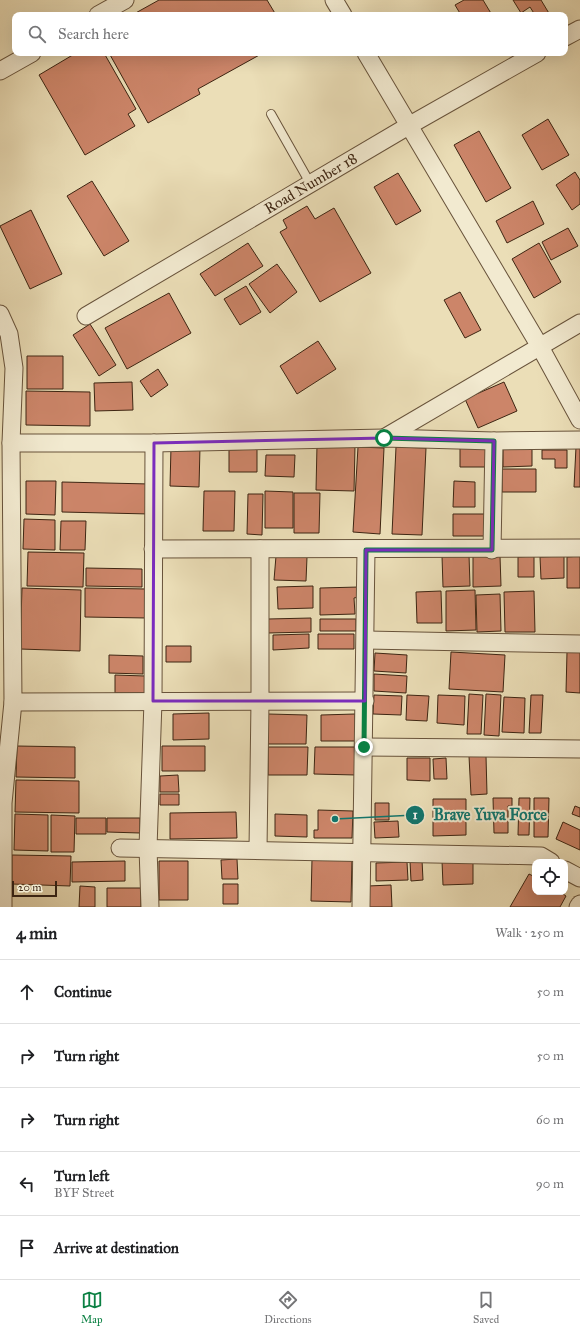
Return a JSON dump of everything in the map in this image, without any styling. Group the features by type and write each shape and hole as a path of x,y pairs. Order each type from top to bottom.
{"street":[{"path":"103,12 125,0"},
{"path":"334,0 341,12"},
{"path":"568,35 580,29"},
{"path":"0,71 27,56"},
{"path":"368,56 539,345 580,420"},
{"name":"Road Number 18","path":"86,316 310,183 532,56"},
{"path":"0,314 9,334 7,367 11,443 13,702 1,803 3,907"},
{"path":"384,438 539,345 580,323"},
{"path":"11,443 154,443 384,438 494,441 580,440"},
{"path":"492,550 494,441"},
{"path":"150,907 148,848 153,701 154,443"},
{"path":"153,549 492,550 580,548"},
{"path":"258,850 260,549"},
{"path":"361,907 360,852 365,701 366,550"},
{"path":"366,640 580,644"},
{"path":"13,702 365,701"},
{"path":"364,747 580,749"},
{"path":"120,848 540,856 546,859"},
{"path":"568,872 580,878"}],"lane":[{"path":"272,114 310,183"}],"highlighted area":[{"path":"384,438 494,441 492,550 366,550 365,701 153,701 154,443"}],"building":[{"path":"159,0 267,0 274,12 137,12"},
{"path":"464,0 483,0 490,12 459,12 455,5"},
{"path":"513,0 541,0 548,12 533,12 530,7 520,12"},
{"path":"71,56 106,56 136,109 128,114 135,126 85,155 39,75"},
{"path":"111,56 258,56 198,89 200,94 148,123"},
{"path":"548,119 569,155 542,170 522,135"},
{"path":"479,131 511,188 486,202 454,145"},
{"path":"575,172 580,180 580,204 572,210 556,185"},
{"path":"398,173 421,211 396,225 374,187"},
{"path":"92,181 129,241 104,256 67,196"},
{"path":"533,201 544,224 507,243 496,221"},
{"path":"307,206 315,219 334,208 371,273 320,302 280,232 287,228 283,220"},
{"path":"31,210 62,274 30,289 0,226"},
{"path":"568,228 578,246 551,260 542,242"},
{"path":"248,243 263,266 215,296 200,274"},
{"path":"539,243 561,282 534,298 512,259"},
{"path":"277,264 297,292 270,313 249,284"},
{"path":"246,286 261,312 240,325 224,299"},
{"path":"460,292 481,330 465,338 444,300"},
{"path":"169,293 191,333 127,369 105,328"},
{"path":"90,324 116,365 99,376 73,335"},
{"path":"318,341 336,369 297,394 280,366"},
{"path":"27,356 63,356 63,389 27,389"},
{"path":"158,369 168,385 151,397 140,381"},
{"path":"132,382 133,410 95,411 94,383"},
{"path":"504,382 517,411 478,428 465,399"},
{"path":"26,391 90,392 90,426 26,425"},
{"path":"317,445 355,446 354,491 316,490"},
{"path":"460,445 488,445 488,467 460,467"},
{"path":"171,447 200,447 199,487 170,486"},
{"path":"358,447 384,448 380,534 353,532"},
{"path":"396,447 426,448 422,535 392,534"},
{"path":"576,447 580,447 580,487 574,487"},
{"path":"503,448 532,448 532,466 503,467"},
{"path":"257,449 257,472 229,472 229,450"},
{"path":"542,450 567,450 567,468 555,468 555,459 542,459"},
{"path":"266,455 295,455 294,477 265,476"},
{"path":"502,469 536,469 536,492 502,492"},
{"path":"26,481 56,481 55,515 26,514"},
{"path":"454,481 475,482 475,507 453,507"},
{"path":"62,482 150,484 150,514 62,512"},
{"path":"204,491 235,491 234,531 203,531"},
{"path":"265,491 293,492 293,528 265,528"},
{"path":"294,493 320,493 319,533 294,533"},
{"path":"248,494 263,494 262,535 247,534"},
{"path":"453,514 486,514 486,536 453,536"},
{"path":"24,519 55,520 55,550 23,549"},
{"path":"61,521 86,521 85,550 60,550"},
{"path":"28,552 84,553 83,587 27,586"},
{"path":"469,555 470,586 443,587 442,556"},
{"path":"276,556 307,557 306,581 274,580"},
{"path":"473,556 500,556 501,586 473,587"},
{"path":"534,556 534,577 518,577 518,557"},
{"path":"564,556 564,578 541,579 540,557"},
{"path":"580,556 580,588 567,588 567,557"},
{"path":"86,568 142,569 142,587 86,586"},
{"path":"313,586 313,608 278,609 277,587"},
{"path":"359,587 359,597 354,598 355,614 320,615 320,588"},
{"path":"22,588 81,590 80,651 20,649"},
{"path":"85,588 147,589 147,618 85,617"},
{"path":"475,590 476,630 446,631 446,591"},
{"path":"441,591 442,623 417,623 416,592"},
{"path":"534,591 535,632 505,632 504,592"},
{"path":"500,594 501,631 477,632 476,595"},
{"path":"311,618 311,632 268,633 268,619"},
{"path":"320,619 356,619 356,631 320,631"},
{"path":"309,634 309,648 273,650 273,635"},
{"path":"318,634 354,634 354,649 318,649"},
{"path":"166,646 191,646 191,662 166,662"},
{"path":"451,652 505,655 503,692 449,689"},
{"path":"567,652 580,652 580,693 566,692"},
{"path":"375,653 407,655 406,673 374,671"},
{"path":"109,655 143,656 143,674 109,673"},
{"path":"374,674 407,676 406,693 374,691"},
{"path":"115,675 145,676 145,693 115,693"},
{"path":"469,694 483,695 481,734 467,734"},
{"path":"486,694 501,695 499,736 484,735"},
{"path":"374,695 402,696 401,715 373,714"},
{"path":"407,695 429,696 427,721 406,720"},
{"path":"438,695 465,696 464,725 437,723"},
{"path":"531,695 543,695 541,733 529,733"},
{"path":"504,697 525,698 524,733 502,732"},
{"path":"209,713 209,739 173,740 173,714"},
{"path":"268,714 307,715 306,744 267,744"},
{"path":"355,714 356,741 321,741 321,715"},
{"path":"17,746 75,747 75,778 16,777"},
{"path":"162,746 205,746 205,771 162,771"},
{"path":"268,747 308,747 307,775 268,775"},
{"path":"315,747 356,747 356,775 314,774"},
{"path":"469,756 486,756 487,794 471,795"},
{"path":"407,758 430,758 430,781 407,780"},
{"path":"446,758 447,779 434,779 433,759"},
{"path":"178,775 179,792 160,792 160,776"},
{"path":"16,780 79,781 79,813 15,812"},
{"path":"160,794 179,794 179,805 160,805"},
{"path":"493,798 512,798 512,806 508,806 508,833 494,833"},
{"path":"519,798 530,798 529,835 518,835"},
{"path":"534,798 549,798 548,837 534,837"},
{"path":"433,799 466,799 466,835 433,836"},
{"path":"375,803 389,803 389,820 375,820"},
{"path":"575,806 580,808 580,817 572,814"},
{"path":"318,810 353,811 352,838 314,838 314,830 318,830"},
{"path":"236,812 237,838 170,839 170,813"},
{"path":"15,814 48,815 48,851 14,850"},
{"path":"275,814 307,815 307,837 275,836"},
{"path":"51,815 75,816 74,852 51,852"},
{"path":"76,818 106,818 106,834 76,834"},
{"path":"107,818 140,818 140,833 107,832"},
{"path":"398,821 399,837 375,838 374,822"},
{"path":"563,822 580,830 580,850 556,839"},
{"path":"12,855 71,856 70,886 12,884"},
{"path":"237,859 238,879 222,879 221,860"},
{"path":"312,859 352,860 351,902 311,901"},
{"path":"422,860 423,880 411,881 410,861"},
{"path":"125,861 125,881 72,882 72,862"},
{"path":"159,861 188,861 188,900 159,900"},
{"path":"442,861 473,861 473,884 443,885"},
{"path":"407,862 408,880 376,881 376,863"},
{"path":"529,874 532,876 532,895 566,896 560,907 510,907"},
{"path":"223,884 238,884 238,904 223,904"},
{"path":"391,885 392,907 369,907 368,886"},
{"path":"80,886 95,887 95,907 79,907"},
{"path":"107,888 141,888 141,907 107,907"}],"place":[{"name":"Brave Yuva Force","path":"335,819"}],"route":[{"path":"364,747 366,550 492,550 494,441 384,438"}]}
